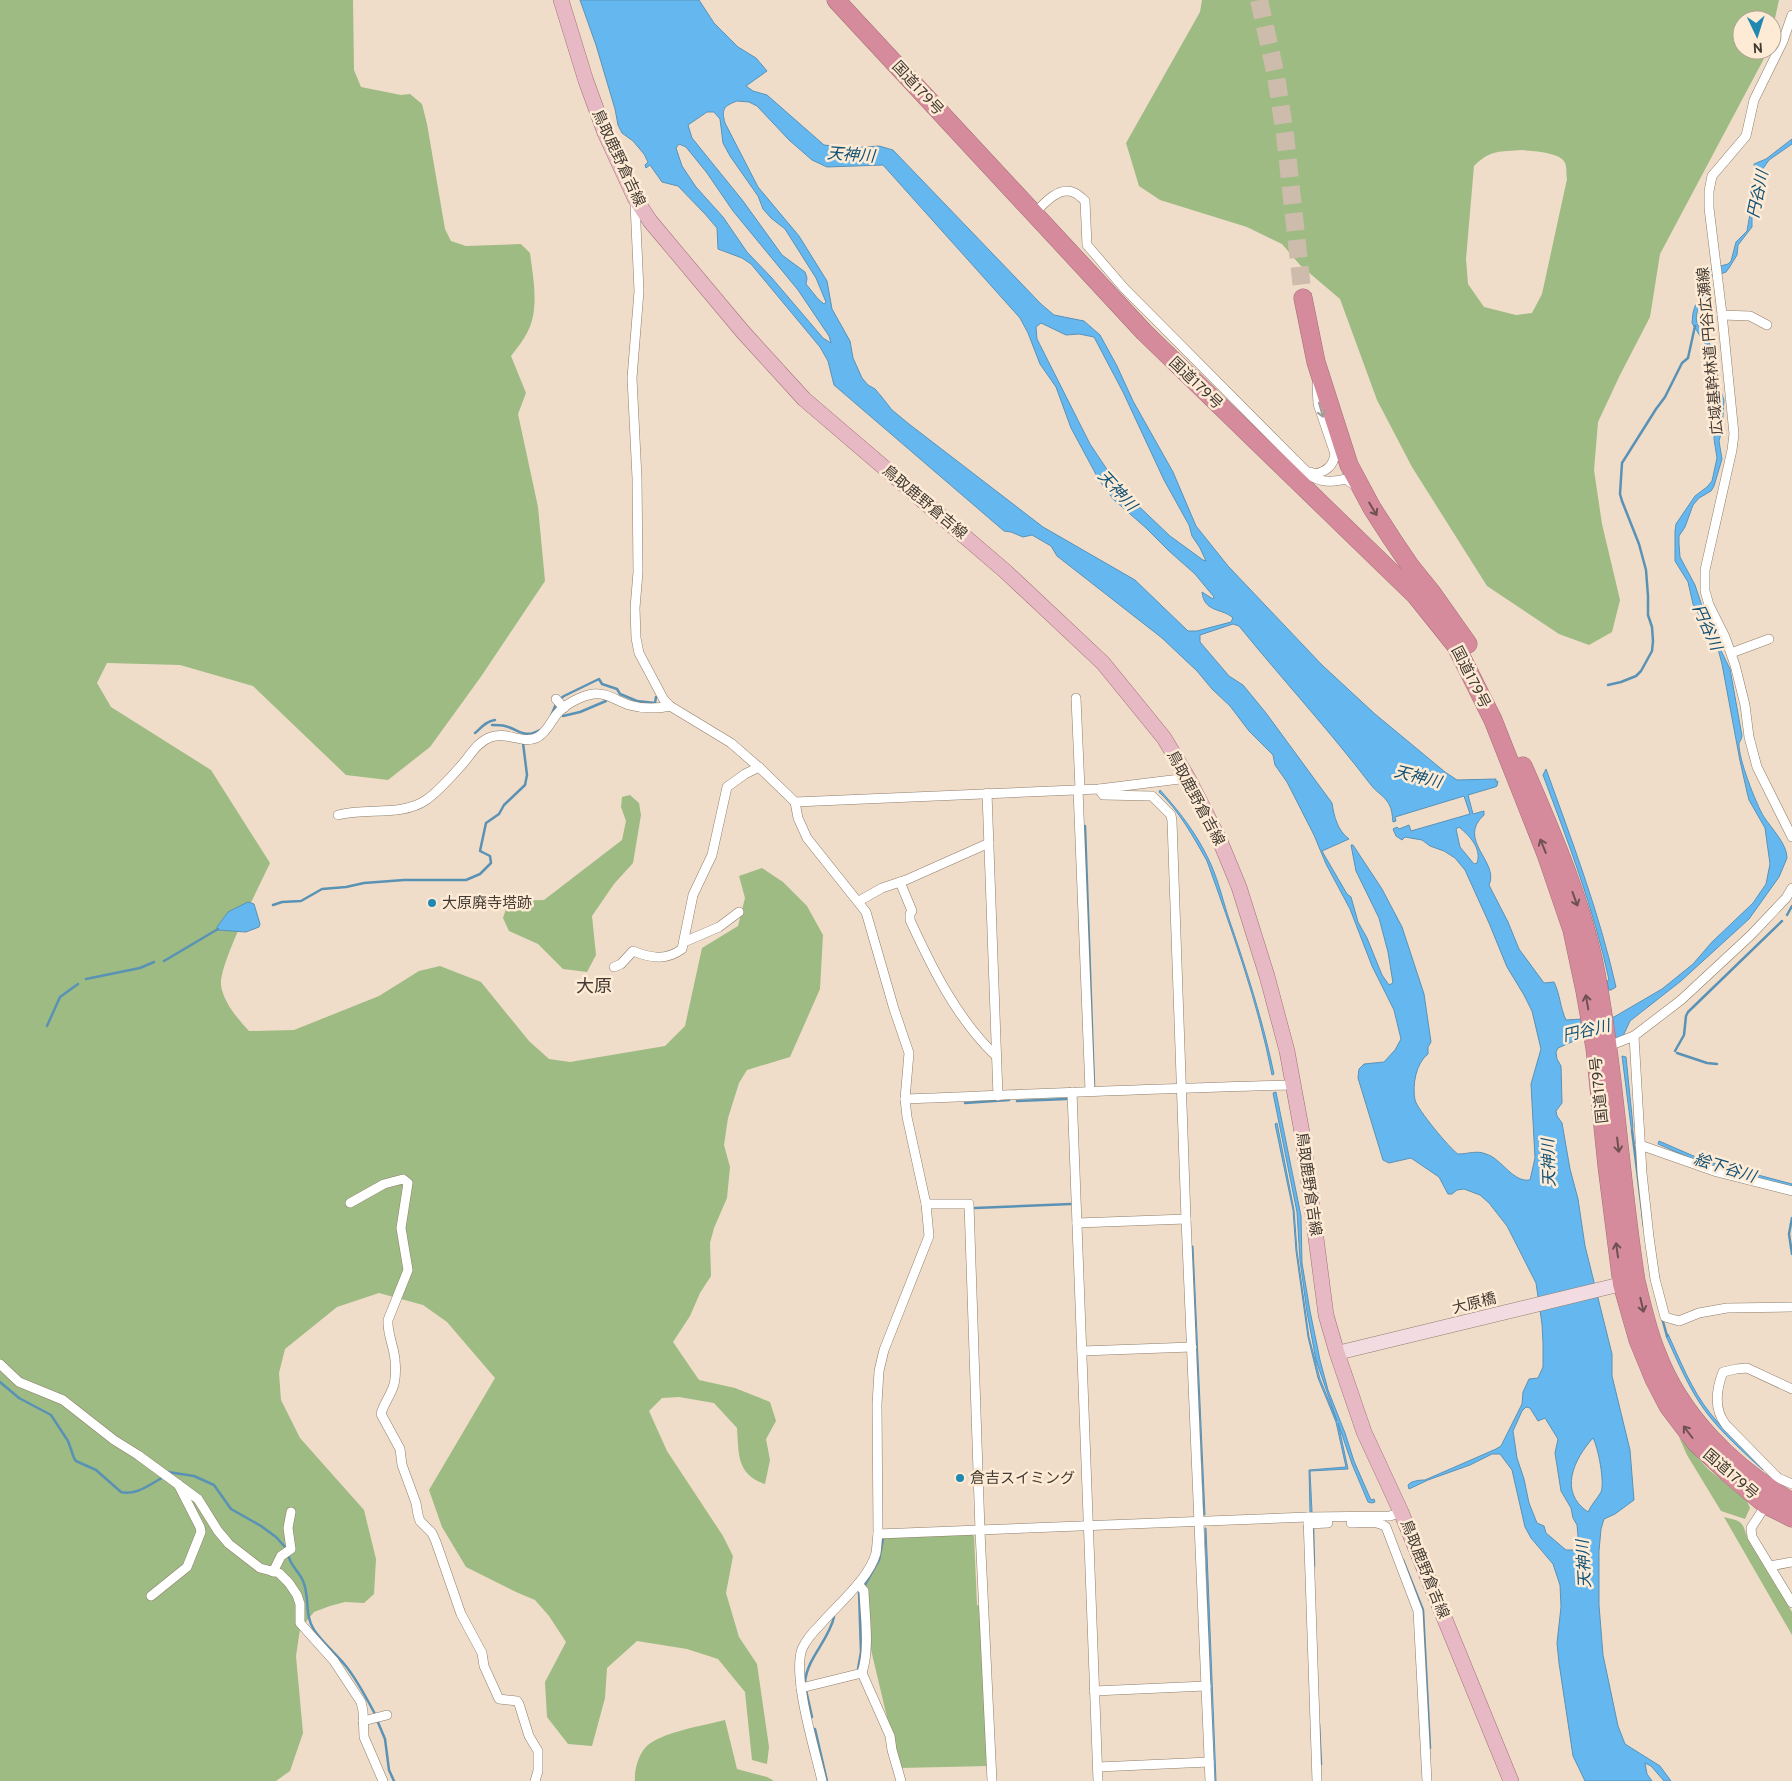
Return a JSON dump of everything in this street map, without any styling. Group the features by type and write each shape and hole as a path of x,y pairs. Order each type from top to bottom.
{"highway":[{"name":"国道179号","path":"836,0 1144,332 1416,596 1456,646 1493,720 1546,854 1572,930 1585,991 1601,1048"},
{"name":"国道179号","path":"1303,298 1316,362 1350,465 1372,508 1411,567 1432,592 1472,649 1547,820 1584,922 1596,972 1606,1166 1638,1340 1654,1379 1668,1406 1696,1443 1766,1505 1792,1518"},
{"name":"国道179号","path":"1629,1283 1644,1316 1656,1353 1673,1386 1693,1416 1714,1444 1769,1489 1792,1502"}],"main road":[{"name":"鳥取鹿野倉吉線","path":"561,0 589,90 605,133 635,198 650,221 743,332 804,399 1005,571 1103,663 1164,738 1188,778 1220,841 1239,887 1268,976 1287,1051 1303,1138 1326,1315 1337,1354 1364,1432 1401,1512 1511,1781"}],"street":[{"name":"広域基幹林道 円谷広瀬線","path":"1792,15 1783,41 1754,100 1746,136 1712,176 1710,182 1709,208 1734,434 1705,570 1705,591 1709,605 1731,653 1746,705 1749,737 1757,767 1792,837"},
{"path":"1035,213 1050,198 1065,191 1075,192 1085,200 1087,245 1124,288 1303,468 1320,481 1346,480 1362,490"},
{"path":"635,198 639,291 632,378 637,478 638,572 635,595 636,638 642,659 664,700 670,706 731,743 795,802 798,818 807,838 866,912 894,1009 909,1053 905,1099 908,1126 926,1204 929,1236 884,1350 879,1371 877,1404 878,1534 876,1553 858,1584 808,1638 802,1650 798,1671 822,1781"},
{"path":"1722,315 1750,316 1767,325"},
{"path":"1303,468 1315,474 1320,473 1328,469 1334,462 1335,454 1318,404 1316,362"},
{"path":"1731,653 1769,639"},
{"path":"338,815 351,811 403,809 426,800 459,768 480,743 490,737 502,735 533,740 543,734 558,712 578,699 594,694 608,695 630,705 653,710 670,706"},
{"path":"1076,698 1090,1091"},
{"path":"556,699 564,708"},
{"path":"614,967 620,964 633,951 653,958 674,955 682,950 693,896 712,855 727,787 759,767"},
{"path":"795,802 1099,789 1188,778"},
{"path":"1099,789 1103,795 1152,796 1171,815 1210,1781"},
{"path":"987,793 998,1096"},
{"path":"859,901 882,888 989,843"},
{"path":"900,882 912,911 910,920 926,955 963,1017 979,1040 996,1056"},
{"path":"1601,1048 1634,1036 1658,1019 1712,973 1752,935 1786,898 1792,888"},
{"path":"684,942 722,925 739,912"},
{"path":"1634,1036 1640,1144 1648,1236 1655,1279 1666,1317 1679,1321 1699,1313 1728,1308 1792,1307"},
{"path":"905,1099 1293,1085"},
{"path":"1072,1092 1098,1781"},
{"path":"1640,1144 1717,1172 1792,1191"},
{"path":"350,1203 384,1184 403,1179 408,1183 401,1228 408,1270 388,1320 387,1328 396,1362 395,1377 392,1390 381,1414 400,1449 402,1465 416,1503 420,1521 432,1532 460,1614 482,1653 484,1666 491,1678 496,1694 499,1699 517,1701 519,1704 529,1736 538,1751 538,1771 535,1781"},
{"path":"926,1204 969,1204 980,1531 992,1781"},
{"path":"1077,1222 1186,1219"},
{"name":"大原橋","path":"1337,1354 1602,1288 1629,1283"},
{"path":"1082,1351 1192,1347"},
{"path":"0,1364 19,1382 63,1400 114,1440 138,1454 198,1499 218,1531 229,1544 260,1568 279,1573 297,1595 300,1604 300,1624 334,1662 357,1695 363,1711 364,1737 378,1779"},
{"path":"1792,1389 1747,1368 1723,1372 1719,1381 1717,1408 1719,1417 1778,1478 1792,1484"},
{"path":"151,1596 187,1567 201,1532 200,1526 178,1484"},
{"path":"1766,1505 1751,1528 1752,1537 1792,1603"},
{"path":"273,1572 281,1556 291,1546 288,1532 291,1512"},
{"path":"878,1534 1089,1527 1199,1521 1308,1520 1390,1516 1401,1512"},
{"path":"1308,1520 1317,1781"},
{"path":"1308,1520 1375,1523 1383,1524 1386,1527 1418,1611 1427,1781"},
{"path":"1770,1566 1792,1562"},
{"path":"858,1584 864,1591 865,1611 866,1657 862,1674 890,1736 901,1781"},
{"path":"801,1688 862,1674"},
{"path":"1094,1691 1206,1686"},
{"path":"363,1720 387,1715"},
{"path":"1098,1767 1209,1762"}],"green space":[{"path":"0,0 353,0 354,70 361,87 401,95 410,94 422,104 445,229 451,241 466,246 521,244 530,253 534,283 533,314 527,333 511,356 526,393 518,414 538,507 545,581 480,678 430,747 388,780 346,775 253,686 180,665 107,663 97,683 111,707 211,770 270,863 233,943 222,975 221,985 225,998 236,1016 249,1031 294,1030 379,996 419,971 440,966 481,982 529,1041 549,1059 570,1062 665,1046 685,1026 702,948 738,926 745,898 739,876 762,868 783,882 807,906 823,935 820,989 790,1057 747,1070 739,1083 728,1118 724,1145 730,1167 727,1198 714,1228 710,1243 711,1276 700,1293 690,1316 673,1342 699,1380 735,1388 770,1402 776,1421 766,1439 770,1460 765,1484 749,1475 744,1469 739,1455 737,1428 714,1403 679,1397 662,1398 649,1411 667,1451 723,1536 733,1556 726,1593 739,1637 757,1664 769,1747 767,1764 752,1760 745,1692 718,1659 687,1649 637,1641 607,1668 605,1698 592,1746 568,1744 547,1717 545,1682 566,1642 549,1616 535,1600 466,1567 442,1527 429,1490 495,1378 447,1322 423,1305 379,1293 337,1307 285,1349 279,1373 281,1400 300,1438 364,1510 376,1559 374,1594 364,1603 345,1602 314,1612 300,1629 296,1656 303,1733 290,1771 276,1781 0,1781"},
{"path":"1202,0 1779,0 1777,10 1732,10 1732,60 1763,60 1660,254 1650,317 1598,422 1594,470 1602,524 1620,600 1612,632 1589,645 1559,634 1487,586 1412,467 1377,400 1340,299 1300,265 1282,244 1247,227 1160,200 1139,186 1126,143 1200,12","holes":["1522,150 1552,154 1562,159 1566,165 1567,179 1542,294 1532,313 1516,315 1484,307 1468,284 1466,259 1474,166 1496,152"]},
{"path":"630,795 639,803 641,815 633,863 614,884 592,916 596,955 587,972 563,969 538,944 509,931 503,918 506,909 512,901 544,900 622,840 626,821 621,807 622,797"},
{"path":"1679,1437 1708,1469 1747,1501 1750,1508 1745,1519 1721,1511 1687,1455"},
{"path":"1724,1517 1739,1521 1743,1526 1792,1612 1792,1635"},
{"path":"970,1534 974,1536 977,1605 981,1607 989,1766 899,1768 868,1637 863,1584 882,1536"},
{"path":"725,1720 737,1769 767,1777 774,1781 635,1781 638,1759 645,1748 651,1743 671,1734"}],"water":[{"path":"580,0 699,0 714,23 738,47 756,58 767,71 746,86 753,91 767,95 824,145 851,148 879,146 893,150 1041,304 1054,315 1084,321 1100,335 1133,401 1173,472 1196,526 1228,566 1322,665 1375,714 1445,772 1457,780 1496,779 1496,782 1498,781 1495,787 1468,795 1473,814 1484,811 1484,815 1477,824 1476,842 1489,868 1491,876 1489,885 1519,949 1544,983 1554,982 1566,1020 1614,1017 1662,989 1693,964 1712,942 1753,903 1766,884 1770,864 1765,828 1749,800 1718,649 1693,604 1688,582 1675,561 1675,531 1676,524 1695,496 1712,481 1717,458 1714,439 1715,426 1719,419 1719,396 1714,384 1711,356 1692,323 1695,306 1707,290 1709,272 1713,268 1728,264 1731,261 1736,242 1747,231 1756,179 1754,164 1766,159 1792,139 1792,144 1769,160 1762,170 1757,182 1752,206 1752,227 1738,245 1737,255 1726,272 1712,277 1708,297 1700,305 1697,313 1696,317 1700,328 1708,334 1717,365 1718,383 1724,400 1722,430 1719,441 1722,459 1714,486 1711,491 1699,498 1693,505 1685,527 1679,536 1680,557 1695,585 1708,624 1730,669 1742,736 1739,750 1744,770 1764,817 1785,847 1787,858 1779,877 1749,919 1681,981 1630,1021 1623,1036 1617,1038 1583,1037 1558,1048 1556,1052 1561,1066 1562,1103 1556,1111 1562,1123 1570,1169 1578,1199 1585,1246 1612,1354 1612,1376 1630,1450 1634,1500 1615,1514 1604,1519 1601,1529 1599,1605 1603,1655 1618,1726 1625,1744 1660,1766 1671,1781 1664,1781 1651,1766 1645,1763 1647,1774 1652,1781 1585,1781 1573,1756 1559,1663 1557,1643 1561,1607 1560,1585 1553,1564 1531,1538 1525,1527 1512,1470 1500,1454 1492,1454 1470,1465 1409,1489 1408,1485 1411,1483 1425,1480 1501,1446 1522,1404 1523,1392 1529,1379 1538,1378 1543,1367 1542,1324 1536,1283 1507,1226 1489,1203 1480,1195 1464,1189 1448,1194 1439,1177 1411,1158 1389,1163 1383,1160 1358,1078 1359,1069 1364,1064 1384,1062 1395,1050 1401,1039 1394,1010 1372,966 1350,909 1326,864 1314,835 1287,782 1275,765 1273,755 1249,731 1230,706 1197,671 1162,638 1057,556 1051,546 1032,535 1023,537 1004,531 834,385 828,361 820,347 751,264 742,258 718,249 717,228 705,214 678,186 662,182 650,165 646,168 645,165 648,162 644,154 633,141 622,133 618,125 596,45","holes":["737,101 749,102 757,106 789,140 812,160 827,167 883,165 1020,318 1040,364 1056,387 1071,428 1099,480 1113,499 1195,574 1214,597 1213,599 1202,592 1206,604 1229,615 1233,618 1231,622 1197,631 1188,631 1135,580 1043,527 892,410 875,389 862,378 853,358 850,341 832,309 827,281 799,236 758,187 725,123 723,114 726,106","707,112 714,112 720,119 723,143 730,156 758,196 763,209 785,229 816,278 826,302 824,304 806,284 805,272 782,255 743,201 692,138 688,125","679,144 686,147 707,173 733,211 798,290 829,336 831,343 823,338 747,252 723,217 696,187 682,166 676,148","1041,323 1066,335 1079,334 1094,337 1206,561 1170,536 1114,480 1090,444 1037,339 1036,327","1233,624 1239,626 1389,804 1393,822 1396,821 1395,817 1464,796 1470,814 1411,831 1409,825 1393,829 1396,836 1402,840 1405,837 1422,840 1430,846 1444,851 1455,858 1465,870 1507,967 1532,1011 1541,1049 1531,1084 1535,1158 1530,1180 1518,1178 1497,1160 1486,1154 1476,1152 1458,1154 1448,1145 1421,1112 1415,1100 1415,1081 1420,1063 1428,1054 1428,1047 1431,1042 1424,994 1402,927 1382,889 1353,845 1351,845 1356,871 1379,918 1388,952 1393,983 1389,985 1382,975 1367,938 1358,922 1351,897 1347,894 1322,851 1349,839 1337,823 1332,803 1266,713 1243,685 1229,676 1200,642 1200,635","1459,827 1474,843 1478,853 1477,863 1474,864 1460,847 1456,829","1526,1407 1530,1408 1538,1421 1545,1418 1558,1439 1555,1453 1561,1491 1571,1508 1577,1525 1578,1536 1575,1550 1566,1550 1546,1533 1544,1526 1537,1523 1529,1503 1517,1458 1513,1431 1522,1411","1593,1438 1600,1465 1602,1487 1601,1492 1588,1512 1573,1495 1571,1485 1575,1465"]},
{"path":"1546,769 1602,931 1616,987 1611,990 1609,990 1607,981 1609,980 1596,927 1543,775"},
{"path":"1160,790 1193,831 1214,872 1248,975 1270,1054 1274,1074 1272,1075 1252,994 1207,861 1185,824 1159,792"},
{"path":"248,902 254,904 260,924 259,927 246,932 217,930 217,927 228,912"},
{"path":"1622,1056 1626,1057 1633,1126 1632,1134"},
{"path":"1276,1092 1301,1216 1302,1263 1320,1360 1328,1390 1354,1461 1371,1500 1374,1499 1375,1502 1372,1503 1368,1502 1338,1423 1348,1469 1310,1471 1312,1512 1310,1512 1309,1470 1346,1467 1336,1422 1318,1378 1308,1337 1296,1251 1293,1210 1275,1124 1277,1123 1294,1210 1297,1251 1309,1337 1320,1379 1337,1421 1316,1360 1307,1312 1300,1260 1297,1212 1273,1093"},
{"name":"絵下谷川","path":"1659,1141 1705,1161 1792,1184 1792,1187 1704,1164 1658,1144"},
{"path":"1193,1246 1205,1515 1204,1515"},
{"path":"1668,1334 1686,1374 1703,1404 1723,1428 1764,1468 1763,1470 1726,1435 1706,1412 1684,1375 1666,1336"},
{"path":"1206,1528 1216,1781 1214,1781"}],"waterway":[{"path":"1608,685 1636,676 1641,671 1652,651 1653,641 1652,627 1648,615 1646,570 1639,544 1620,494 1622,463 1665,397 1682,363 1688,358 1695,326"},
{"path":"560,699 599,679 602,684 617,689 620,694 637,701 655,703 656,697"},
{"path":"563,716 580,712 606,701"},
{"path":"551,716 556,704"},
{"path":"475,733 486,723 495,720"},
{"path":"492,725 505,726 526,734 535,733 540,730"},
{"path":"273,905 282,902 301,901 322,889 404,880 466,880 480,874 491,863 490,856 480,851 486,823 499,814 504,805 525,785 527,775 523,743"},
{"path":"1085,826 1094,1086"},
{"path":"1787,915 1792,906"},
{"path":"1675,1051 1684,1035 1688,1012 1782,921"},
{"path":"164,961 218,929"},
{"path":"86,979 140,968 154,962"},
{"path":"47,1026 60,997 78,984"},
{"path":"1677,1053 1707,1063 1717,1064"},
{"path":"1017,1101 1066,1099"},
{"path":"965,1103 1009,1100"},
{"path":"1632,1130 1644,1227"},
{"path":"975,1208 1071,1204"},
{"path":"1792,1218 1789,1234 1792,1254"},
{"path":"1662,1318 1667,1336"},
{"path":"0,1382 19,1398 51,1415 68,1441 76,1461 96,1470 121,1492 137,1491 162,1478"},
{"path":"168,1472 194,1476 214,1485 231,1509 261,1526 276,1537 286,1548"},
{"path":"1313,1528 1314,1566"},
{"path":"865,1585 879,1560 883,1539"},
{"path":"288,1554 305,1587 309,1618 314,1630 349,1670 375,1714"},
{"path":"1403,1560 1423,1610 1430,1748"},
{"path":"858,1669 861,1652 859,1592"},
{"path":"805,1682 810,1665 828,1633 834,1617"},
{"path":"806,1690 812,1717"},
{"path":"377,1720 385,1739 389,1770 394,1781"},
{"path":"1319,1724 1321,1764"},
{"path":"815,1729 827,1781"}],"tunnel":[{"path":"1259,0 1276,76 1285,135 1303,298"}],"place":[{"name":"大原廃寺塔跡","path":"432,903"},
{"name":"倉吉スイミング","path":"960,1478"}],"district":[{"name":"大原","path":"594,986"}],"water label":[{"name":"天神川","path":"851,154"},
{"name":"円谷川","path":"1757,194"},
{"name":"天神川","path":"1118,490"},
{"name":"円谷川","path":"1708,627"},
{"name":"天神川","path":"1418,776"},
{"name":"円谷川","path":"1586,1030"},
{"name":"天神川","path":"1548,1163"},
{"name":"天神川","path":"1583,1564"}]}
